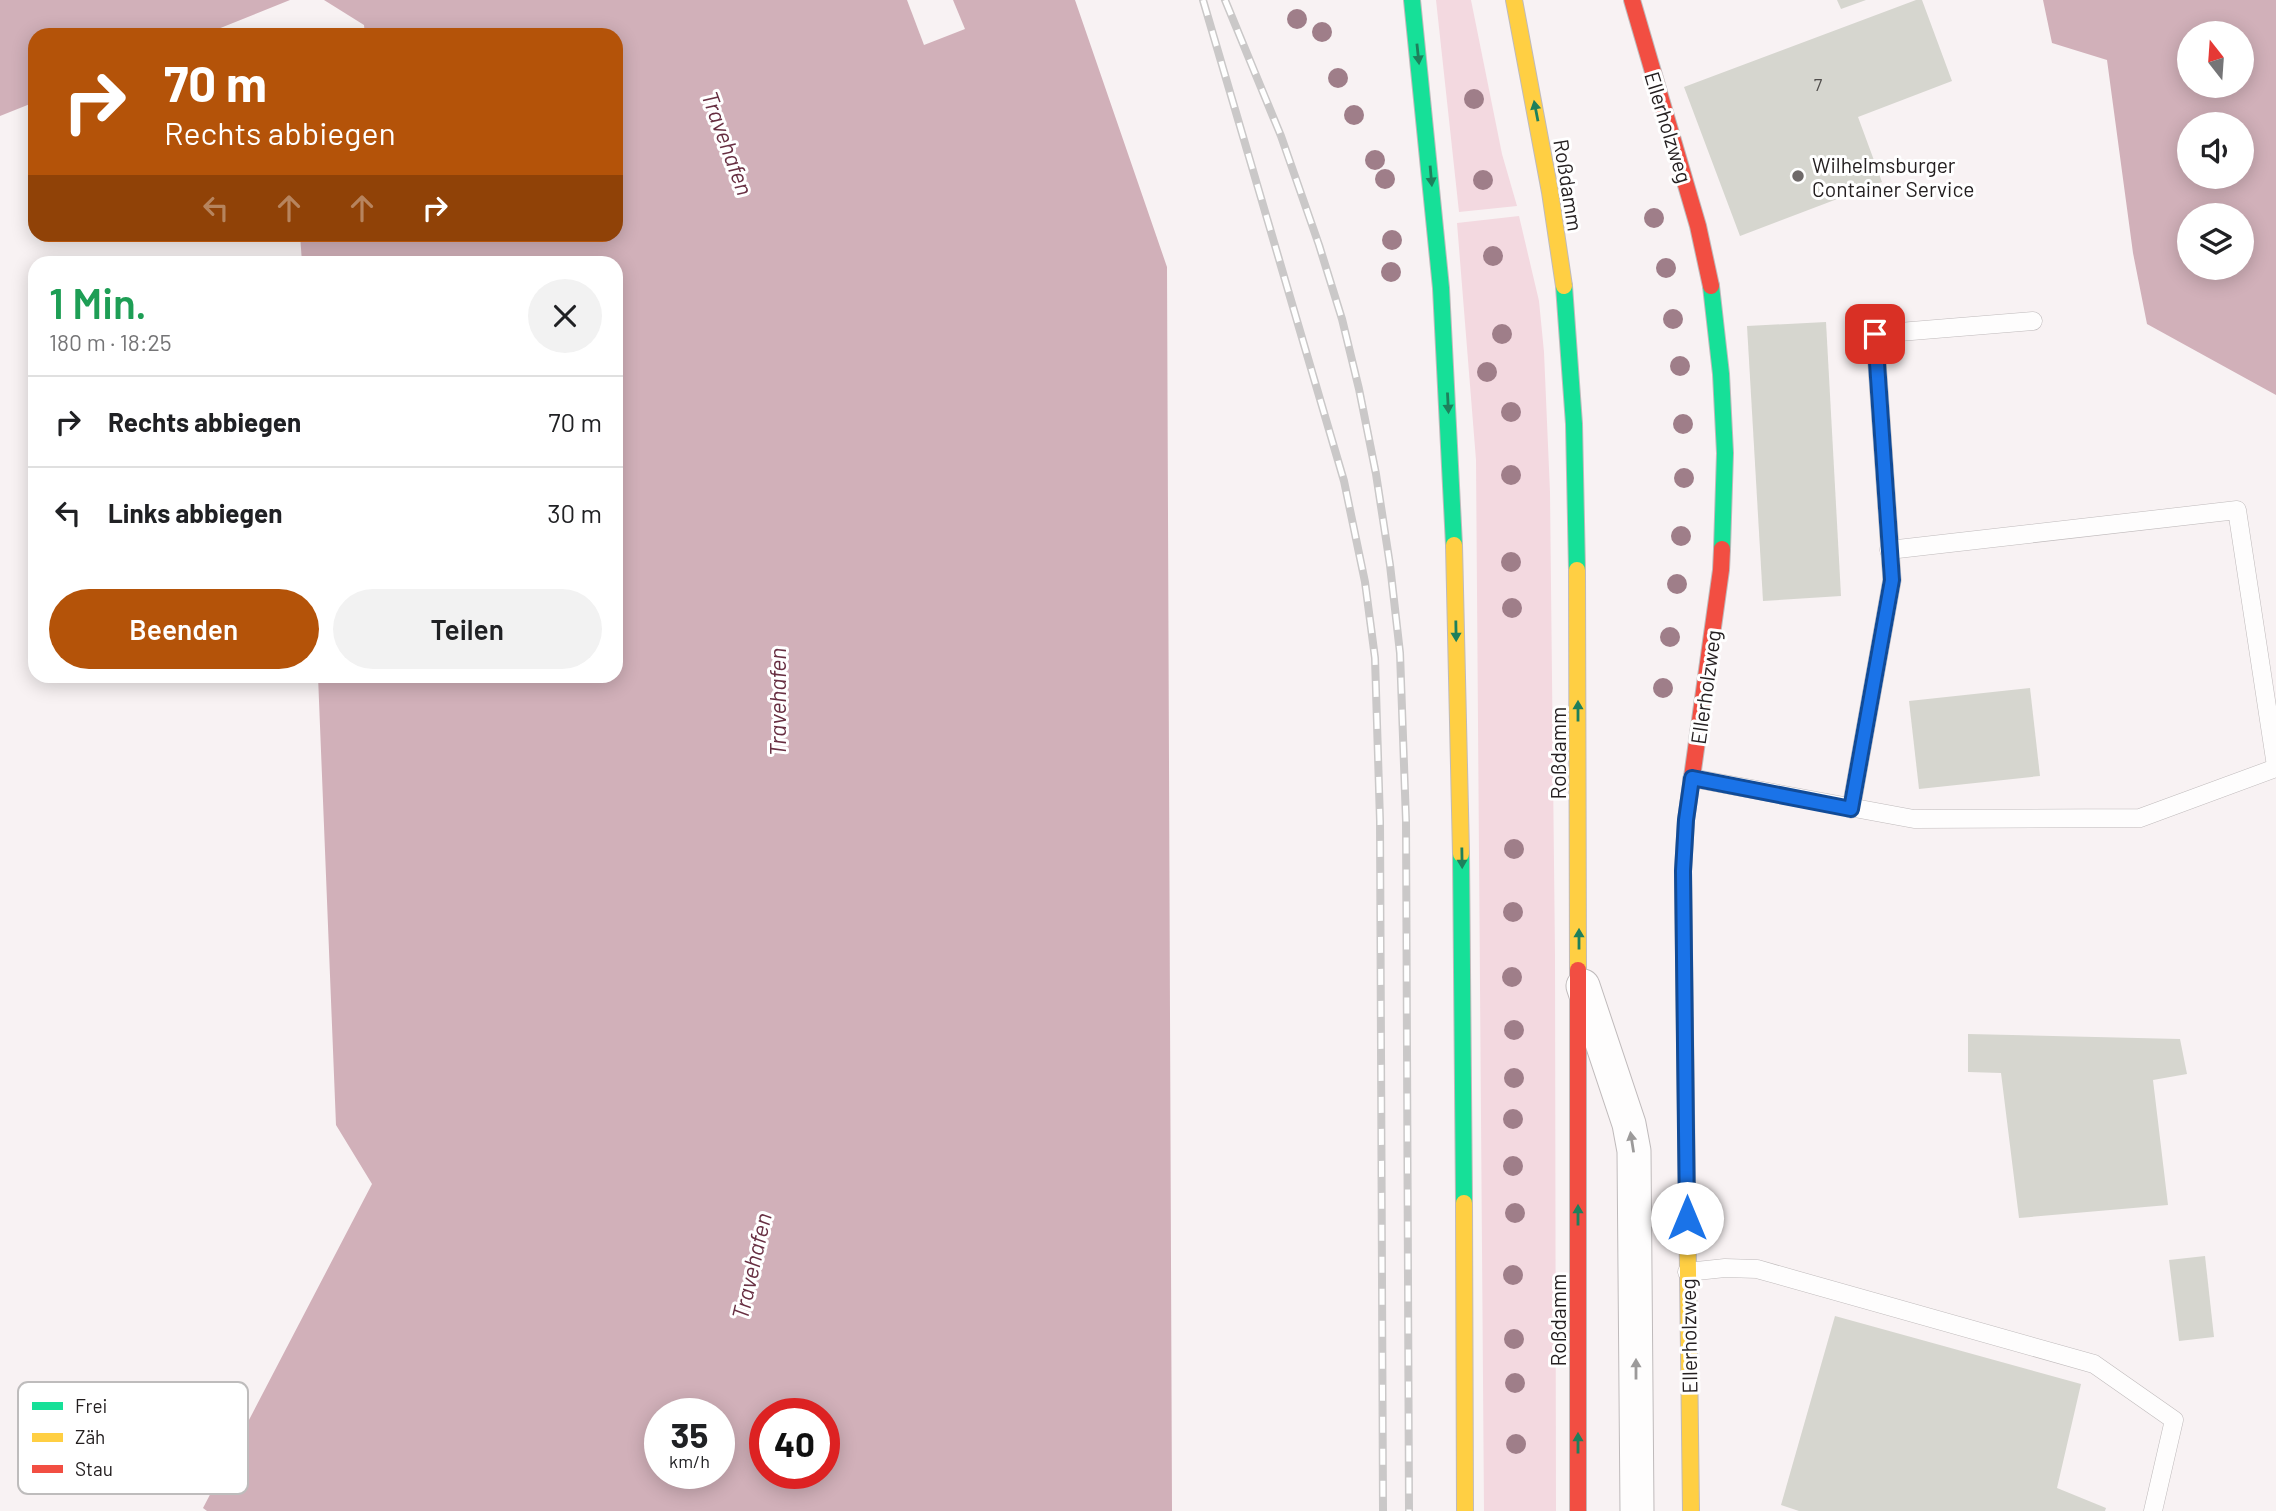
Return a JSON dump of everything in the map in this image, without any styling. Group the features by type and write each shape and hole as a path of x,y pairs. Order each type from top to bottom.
{"main road":[{"path":"1412,0 1441,288 1454,534 1464,963 1465,1511"},
{"name":"Roßdamm","path":"1514,0 1548,178 1566,305 1574,413 1579,972 1578,1511"},
{"name":"Ellerholzweg","path":"1632,0 1698,226 1710,277 1721,374 1726,453 1721,570 1686,820 1683,871 1691,1511"}],"street":[{"path":"1579,972 1629,1124 1634,1151 1637,1511"}],"lane":[{"path":"1851,809 1892,580 1875,334 2032,321"},
{"path":"1692,778 1914,819 2140,818 2276,767 2237,510 1889,550"},
{"path":"1687,1272 1725,1268 1758,1269 2094,1364 2174,1420 2153,1511"}],"shaded area":[{"path":"1436,0 1471,0 1502,154 1517,206 1459,212"},
{"path":"1519,216 1539,301 1550,492 1555,956 1556,1511 1484,1511 1476,460 1457,223"}],"water":[{"path":"0,0 290,0 220,28 28,28 28,105 0,116"},
{"name":"Travehafen","path":"324,0 1075,0 1167,267 1172,1511 207,1511 203,1508 210,1494 248,1494 248,1422 372,1184 336,1125 318,683 623,683 623,256 302,256 301,242 623,242 623,28 364,28 364,25"},
{"path":"2043,0 2276,0 2276,395 2147,324 2133,253 2107,60 2052,43"}],"pier":[{"path":"907,0 953,0 965,29 924,45"}],"building":[{"path":"1837,0 1866,0 1841,9"},
{"path":"1922,0 1952,81 1858,117 1882,182 1740,236 1684,87"},
{"path":"1826,322 1841,596 1763,601 1747,326"},
{"path":"2030,688 2040,776 1919,789 1909,701"},
{"path":"1968,1034 2180,1039 2187,1074 2153,1080 2168,1205 2019,1218 2001,1073 1968,1072"},
{"path":"2205,1256 2214,1337 2179,1341 2169,1260"},
{"path":"1835,1316 2081,1384 2057,1488 2106,1508 2105,1511 1799,1511 1781,1505"}],"railway":[{"path":"1203,0 1344,481 1365,582 1375,658 1380,821 1383,1511"},
{"path":"1225,0 1281,136 1342,319 1376,474 1390,565 1400,653 1406,821 1409,1511"}],"traffic: fast":[{"path":"1412,0 1441,288 1454,545"},
{"path":"1564,286 1574,424 1577,570"},
{"path":"1711,286 1721,374 1725,453 1722,549"},
{"path":"1461,854 1464,1203"}],"traffic: slow":[{"path":"1514,0 1550,192 1564,286"},
{"path":"1454,545 1461,854"},
{"path":"1577,570 1578,970"},
{"path":"1685,1033 1691,1511"},
{"path":"1464,1203 1465,1511"}],"traffic: jam":[{"path":"1632,0 1698,226 1711,286"},
{"path":"1685,1033 1683,871 1686,820 1722,549"},
{"path":"1578,970 1578,1511"}],"place":[{"name":"Wilhelmsburger Container Service","path":"1798,176"}],"route":[{"path":"1687,1218 1683,871 1692,778 1851,809 1892,580 1875,334"}]}
